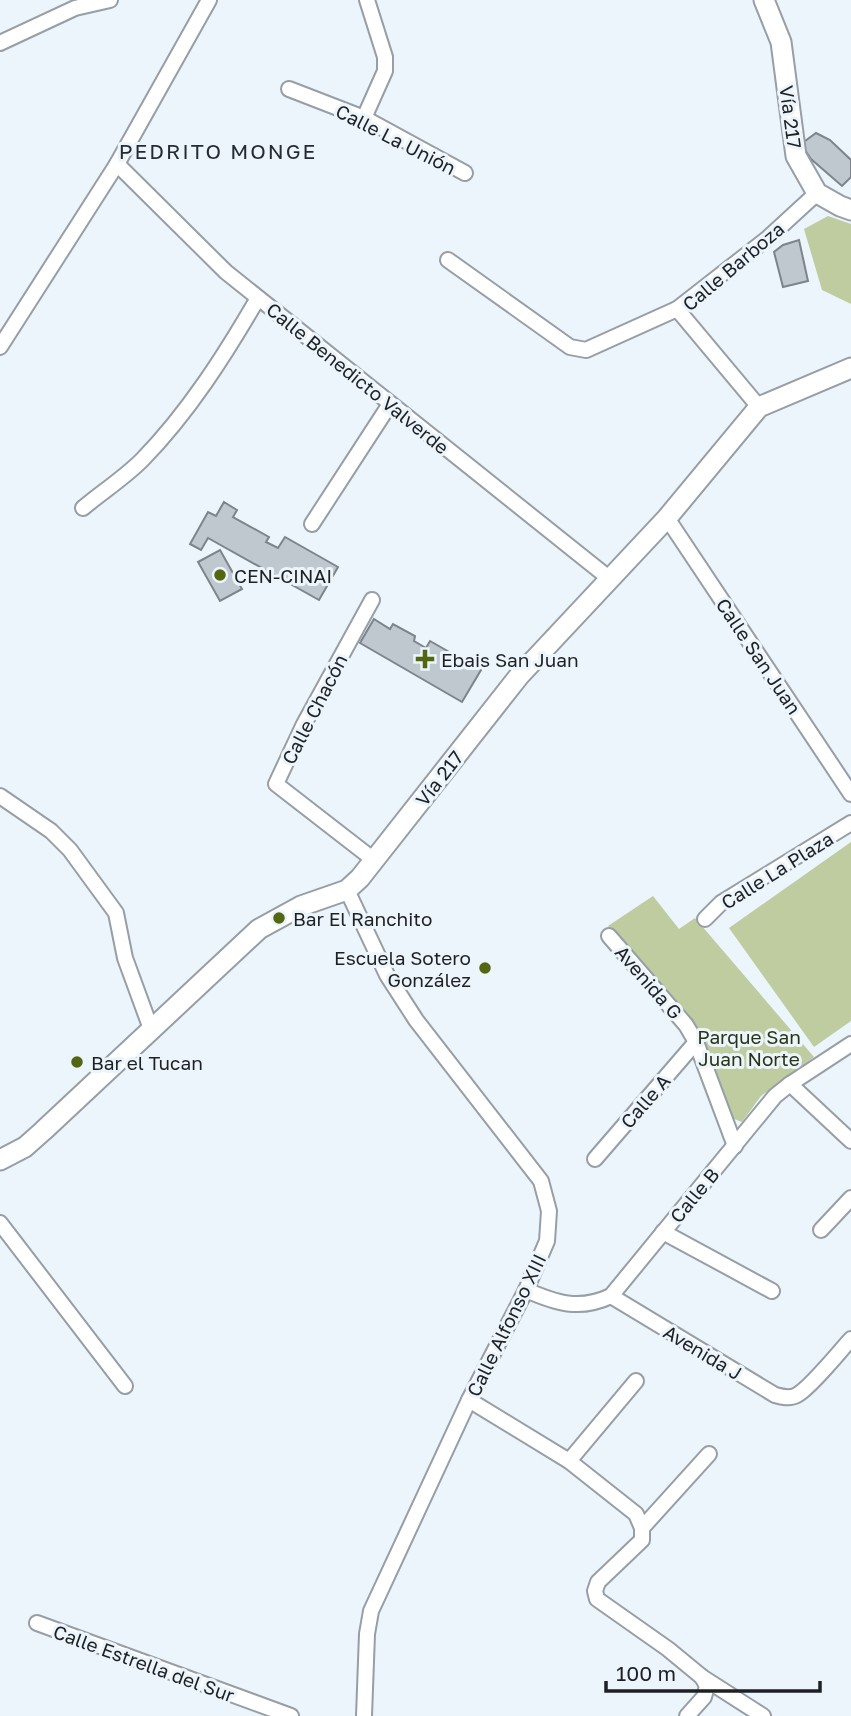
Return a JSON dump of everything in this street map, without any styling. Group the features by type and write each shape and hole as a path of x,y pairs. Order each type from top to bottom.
{"main road":[{"name":"Vía 217","path":"764,0 781,42 796,156 817,193"},
{"path":"817,193 851,210"},
{"name":"Vía 217","path":"0,1160 25,1147 259,929 301,906 346,890 374,860 519,676 667,518 759,407 851,368"}],"street":[{"path":"0,43 75,8 110,0"},
{"path":"0,347 117,164 209,0"},
{"path":"364,118 385,71 385,57 367,0"},
{"name":"Calle La Unión","path":"289,89 364,118 465,173"},
{"name":"Calle Benedicto Valverde","path":"117,164 226,272 610,579"},
{"name":"Calle Barboza","path":"759,407 677,309 768,238 817,193"},
{"path":"448,260 570,347 586,350 677,309"},
{"path":"83,508 141,461 178,418 229,349 258,298"},
{"path":"312,524 390,404"},
{"name":"Calle San Juan","path":"667,518 851,794"},
{"name":"Calle Chacón","path":"372,600 304,723 276,784 374,860"},
{"path":"0,796 51,831 70,850 116,913 125,958 151,1028"},
{"name":"Calle La Plaza","path":"705,919 721,903 851,823"},
{"name":"Calle Alfonso XIII","path":"346,890 387,975 416,1020 541,1181 549,1211 547,1241 526,1290 469,1400 371,1611 367,1634 364,1716"},
{"name":"Avenida G","path":"609,936 686,1026 696,1042 735,1146"},
{"name":"Calle A","path":"594,1159 696,1042"},
{"name":"Calle B","path":"611,1296 775,1096 851,1044"},
{"path":"790,1084 851,1141"},
{"path":"821,1230 851,1198"},
{"path":"0,1223 125,1386"},
{"path":"663,1232 772,1291"},
{"path":"526,1290 556,1303 573,1305 600,1302 611,1296"},
{"name":"Avenida J","path":"611,1296 775,1395 785,1398 797,1395 851,1339"},
{"path":"569,1461 636,1381"},
{"path":"469,1400 569,1461 636,1514 642,1528 642,1540 598,1583 594,1591 597,1599 668,1649 702,1677 763,1716"},
{"path":"642,1528 709,1454"},
{"name":"Calle Estrella del Sur","path":"37,1623 291,1716"},
{"path":"687,1716 704,1697 707,1686 702,1677"}],"green space":[{"path":"828,216 851,224 851,304 822,290 804,229"},
{"path":"851,842 851,1021 814,1047 729,928"},
{"name":"Parque San Juan Norte","path":"653,896 679,929 695,918 814,1057 761,1096 742,1122 729,1117 680,1010 608,926"}],"building":[{"path":"816,133 830,140 851,160 851,177 842,186 811,159 801,144"},
{"path":"799,240 808,281 783,287 774,252 783,245"},
{"path":"224,502 237,510 233,517 269,537 266,542 278,548 285,537 338,567 319,600 208,538 201,550 190,544 208,512 216,516"},
{"name":"CEN-CINAI","path":"220,550 242,589 220,601 198,562"},
{"name":"Ebais San Juan","path":"374,619 390,629 393,624 415,636 414,641 426,648 430,641 481,670 462,702 360,643"}],"place":[{"name":"CEN-CINAI","path":"220,575"},
{"name":"Ebais San Juan","path":"425,659"},
{"name":"Bar El Ranchito","path":"279,918"},
{"name":"Escuela Sotero González","path":"485,968"},
{"name":"Bar el Tucan","path":"77,1062"}],"district":[{"name":"PEDRITO MONGE","path":"218,151"}]}
